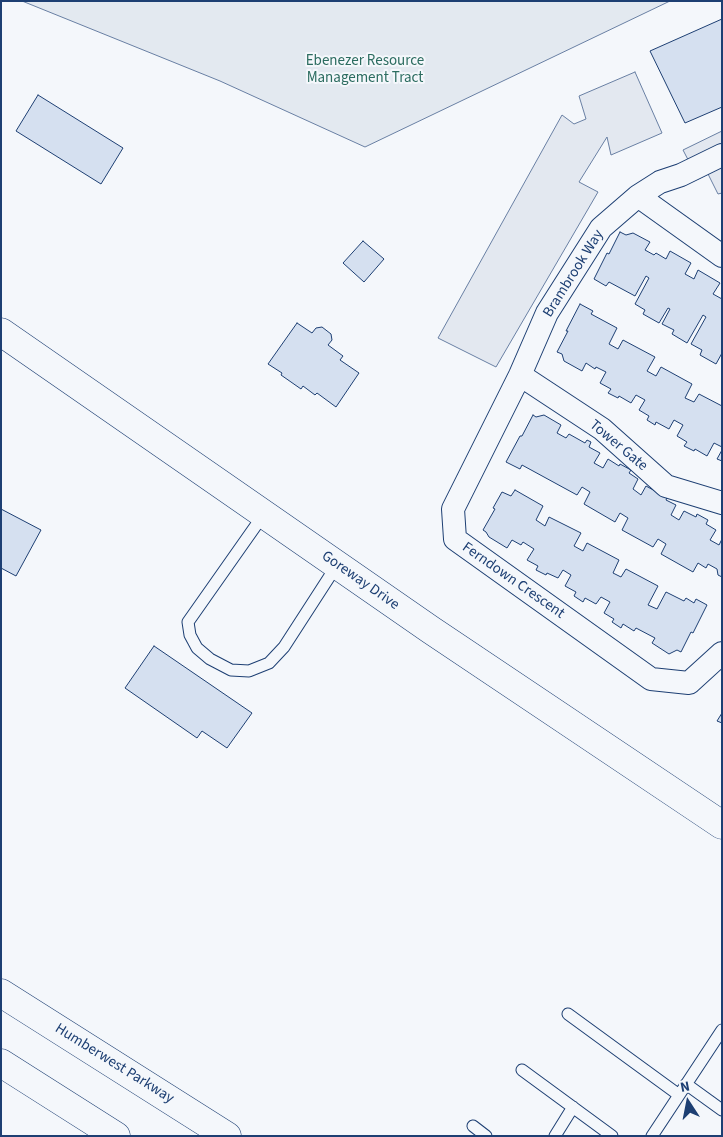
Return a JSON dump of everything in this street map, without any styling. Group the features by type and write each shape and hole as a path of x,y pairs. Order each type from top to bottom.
{"street":[{"name":"Brambrook Way","path":"520,375 547,314 601,228 638,196 660,182 681,175 722,155"},
{"path":"638,196 722,256"},
{"name":"Goreway Drive","path":"1,332 431,630 722,825"},
{"name":"Tower Gate","path":"520,375 602,429 666,486 722,504"},
{"name":"Ferndown Crescent","path":"520,375 453,509 455,539 650,678 689,683 722,653"},
{"name":"Humberwest Parkway","path":"1,993 228,1136"},
{"path":"1,1062 116,1136"}],"lane":[{"path":"264,514 188,622 190,635 197,648 210,659 231,670 249,671 269,662 284,646 337,565"},
{"path":"568,1014 679,1095"},
{"path":"652,1136 721,1033"},
{"path":"522,1070 612,1136"},
{"path":"686,1084 722,1110"},
{"path":"555,1136 573,1107"},
{"path":"473,1126 486,1136"}],"green space":[{"name":"Ebenezer Resource Management Tract","path":"22,1 670,1 365,147 220,81"}],"shaded area":[{"path":"635,72 662,133 611,155 607,137 579,182 598,192 496,367 438,338 562,115 574,124 586,119 579,96"},
{"path":"722,131 722,193 718,194 708,174 698,179 683,150"}],"building":[{"path":"722,19 722,107 685,123 650,51"},
{"path":"38,95 123,148 101,184 16,131"},
{"path":"620,232 626,235 633,233 650,242 645,250 654,255 656,253 666,259 670,251 691,263 685,274 694,279 698,270 720,283 713,294 722,299 722,353 716,364 700,355 702,350 691,344 706,317 703,315 687,343 672,334 674,330 662,324 670,309 668,308 659,323 643,314 645,310 635,304 649,278 646,276 635,296 609,282 606,286 594,279"},
{"path":"363,241 384,259 364,282 343,263"},
{"path":"580,304 593,311 591,314 617,328 609,344 618,349 623,340 655,357 647,371 656,376 661,367 692,384 685,398 694,402 699,394 722,406 722,447 714,443 707,456 695,449 694,451 684,446 687,442 677,436 683,425 674,420 669,429 656,422 655,425 647,420 649,416 639,410 645,400 636,395 631,403 619,396 618,398 608,393 611,389 600,383 606,372 596,367 595,369 586,363 582,371 564,361 562,354 557,352"},
{"path":"297,323 312,333 316,328 322,327 331,334 332,340 328,345 343,356 340,360 359,373 336,407 317,393 315,395 303,386 301,389 268,364"},
{"path":"533,415 536,417 544,415 561,425 557,433 566,438 569,434 585,443 587,440 591,442 589,447 600,453 594,463 603,468 608,459 619,466 620,464 631,470 629,473 638,479 633,489 641,495 646,486 668,495 666,500 676,505 671,515 679,520 684,511 696,517 697,514 708,520 706,524 716,530 710,540 719,545 722,539 722,577 718,575 717,569 708,564 706,568 698,563 693,572 661,554 666,544 658,539 653,547 622,530 628,518 620,513 615,522 584,504 590,492 582,487 577,495 522,465 520,469 506,462"},
{"path":"722,450 722,461 717,459"},
{"path":"515,490 543,506 536,520 545,526 549,517 581,533 574,546 583,551 587,543 619,560 613,573 621,577 626,569 658,586 648,605 657,609 666,592 684,601 686,598 694,603 696,599 707,605 681,652 677,650 669,654 652,643 655,638 636,628 634,631 623,624 621,628 612,622 614,619 604,613 610,602 601,597 596,604 585,598 583,602 574,596 576,592 565,586 571,575 563,570 558,578 536,570 538,566 527,560 534,549 523,542 521,545 512,540 507,548 489,537 483,530 495,509 493,508 502,492 511,496"},
{"path":"1,509 41,530 16,576 1,568"},
{"path":"154,646 252,713 227,748 202,731 197,738 125,688"},
{"path":"722,713 722,723 717,721"}]}
